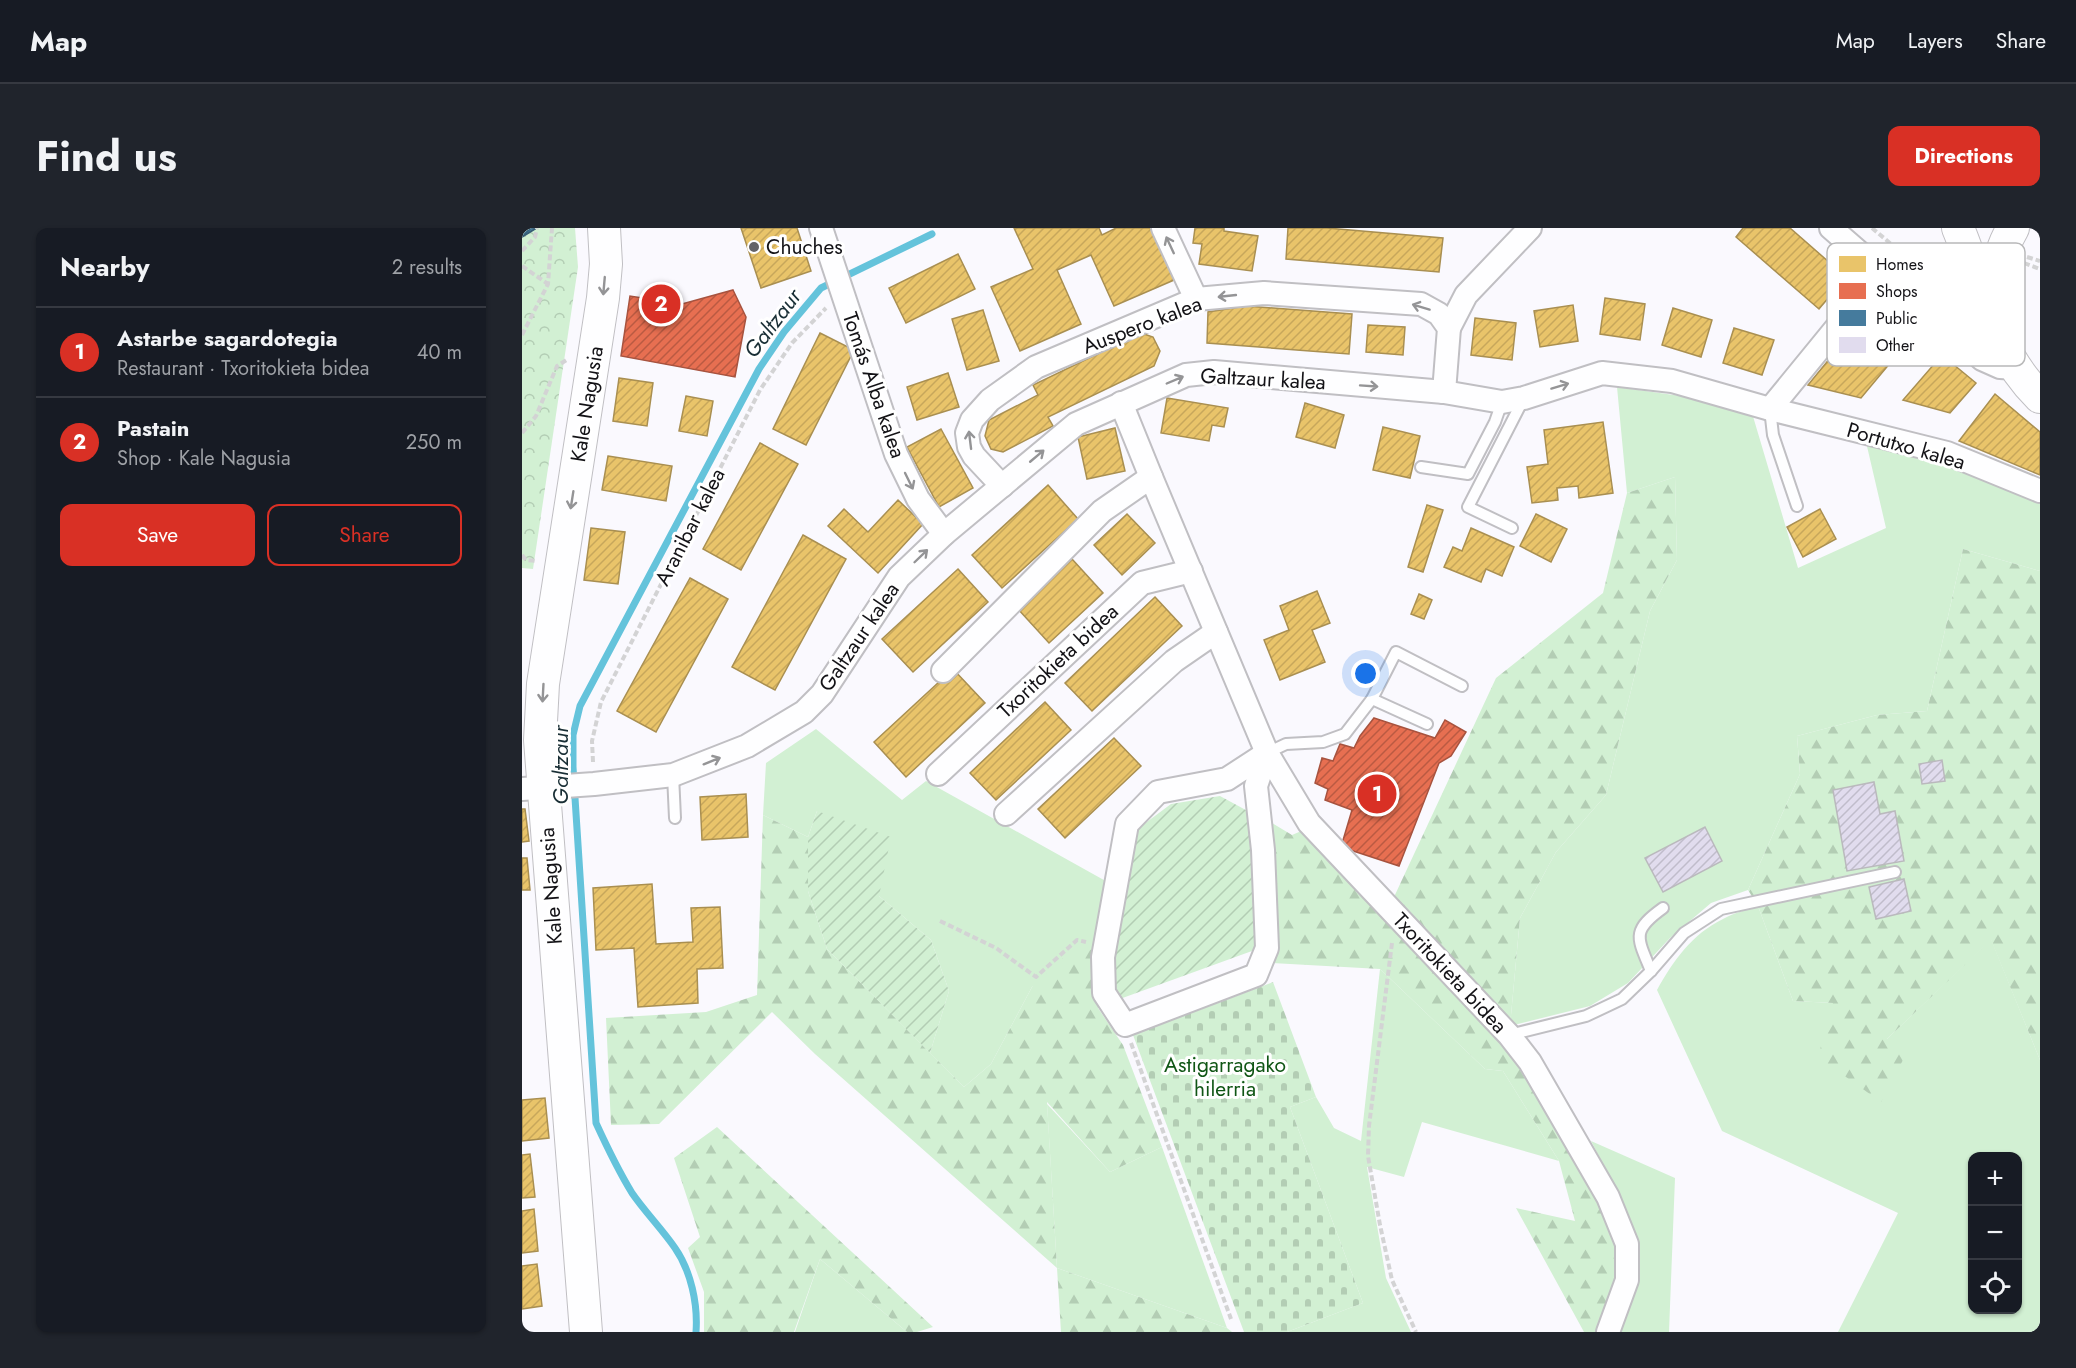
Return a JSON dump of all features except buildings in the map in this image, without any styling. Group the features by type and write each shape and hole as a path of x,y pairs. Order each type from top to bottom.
{"street":[{"name":"Kale Nagusia","path":"586,1332 540,740 543,684 597,343 606,264 604,228"},
{"name":"Tomás Alba kalea","path":"821,228 896,454 918,499 944,534"},
{"path":"1162,228 1196,299"},
{"path":"1444,392 1449,328 1466,295 1530,228"},
{"path":"1831,228 1848,243"},
{"path":"1958,228 1963,243"},
{"path":"2006,243 2013,228"},
{"name":"Auspero kalea","path":"1002,486 974,456 969,447 967,433 972,420 990,400 1036,367 1196,299 1264,293 1421,304 1439,314 1449,328"},
{"path":"1770,409 1827,339"},
{"path":"2015,366 2040,397"},
{"name":"Galtzaur kalea","path":"542,787 673,775 747,746 804,712 822,694 900,577 944,534 1076,424 1186,375 1214,372 1513,400 1602,373 1672,381 1770,409"},
{"name":"Txoritokieta bidea","path":"1122,403 1268,753 1309,823 1509,1035 1530,1062 1608,1197 1627,1244 1627,1280 1608,1332"},
{"name":"Portutxo kalea","path":"1770,409 1947,453 2040,491"},
{"path":"943,671 1102,512 1151,477"},
{"name":"Txoritokieta bidea","path":"939,774 1142,583 1191,571"},
{"path":"1006,814 1174,661 1216,632"},
{"path":"1268,753 1256,786 1263,850 1267,948 1256,975 1125,1025 1104,993 1103,957 1127,824 1158,792 1227,779 1268,753"}],"lane":[{"path":"1421,467 1468,474 1495,422 1513,400"},
{"path":"1512,528 1468,507 1513,400"},
{"path":"1770,409 1773,435 1797,506"},
{"path":"1268,753 1286,744 1323,742 1345,734 1372,699 1396,652 1462,686"},
{"path":"1372,699 1427,724"},
{"path":"673,775 675,818"},
{"path":"1509,1035 1586,1016 1622,999 1652,971 1684,933 1721,909 1895,872"},
{"path":"1652,971 1641,947 1639,932 1646,920 1664,908"}],"path":[{"path":"522,251 535,237 537,228"},
{"path":"522,335 548,284 552,228"},
{"path":"522,266 548,284"},
{"name":"Aranibar kalea","path":"594,784 592,741 601,702 755,401 792,343 842,295"},
{"path":"522,433 536,416 557,366 569,358"},
{"path":"1392,912 1392,949 1369,1126 1368,1156 1392,1280 1416,1332"},
{"path":"940,921 996,948 1036,977 1077,940 1105,948"},
{"path":"1125,1025 1231,1319"}],"green space":[{"path":"522,228 575,228 578,267 533,569 522,568"},
{"path":"1617,387 1695,398 1752,413 1798,568 1886,528 1866,442 1979,470 2040,498 2040,571 1963,549 1927,711 1877,715 1797,736 1800,774 1748,890 1711,903 1670,938 1628,983 1590,1006 1510,1026 1520,918 1556,852 1606,795 1650,611 1677,560 1675,477 1627,493"},
{"path":"1675,477 1677,560 1650,611 1606,795 1556,852 1520,918 1510,1026 1394,897 1496,678 1603,593 1627,493"},
{"path":"1963,549 2040,571 2040,1060 1991,940 1887,1039 1904,1058 1881,1102 1818,1057 1833,1003 1793,1001 1758,906 1748,890 1800,774 1797,736 1877,715 1927,711"},
{"path":"816,729 902,800 926,781 1111,884 1097,951 1032,987 991,1064 964,1087 930,1053 949,991 931,940 879,896 817,811 808,837 763,815 766,763"},
{"path":"1220,796 1255,815 1263,947 1117,1000 1110,978 1136,830 1171,804"},
{"path":"817,811 891,837 879,896 931,940 949,991 930,1053 827,949 808,891 808,837"},
{"path":"763,815 808,837 808,891 827,949 964,1087 991,1064 1032,987 1077,945 1097,951 1098,1008 1123,1045 1162,1147 1110,1172 1047,1102 1057,1268 815,1054 772,1012 659,1124 611,1125 606,1018 706,1012 757,995"},
{"path":"1272,823 1292,835 1306,829 1505,1042 1601,1197 1620,1245 1620,1280 1606,1318 1596,1332 1584,1332 1516,1208 1575,1221 1559,1161 1503,1071 1485,1069 1380,969 1272,963 1276,904"},
{"path":"1758,906 1793,1001 1834,1003 1887,1039 1991,939 2040,1060 2040,1332 1838,1332 1898,1213 1722,1131 1657,990 1684,949 1693,940 1712,925 1736,913"},
{"path":"1380,969 1485,1069 1503,1071 1559,1161 1422,1122 1404,1177 1367,1167 1386,1278 1411,1332 1287,1332 1363,1303 1290,1107 1316,1097 1334,1128 1361,1141"},
{"name":"Astigarragako hilerria","path":"1273,982 1316,1097 1290,1107 1363,1303 1287,1332 1244,1332 1133,1035"},
{"path":"1047,1104 1110,1172 1162,1147 1227,1328 1057,1268"},
{"path":"717,1127 933,1327 917,1332 907,1332 820,1259 794,1332 704,1332 704,1292 688,1248 700,1237 674,1158"},
{"path":"1591,1141 1675,1178 1669,1332 1618,1332 1636,1237 1624,1204"},
{"path":"820,1259 907,1332 795,1332"},
{"path":"1057,1268 1227,1328 1232,1332 1061,1332"}],"waterway":[{"name":"Galtzaur","path":"696,1332 694,1299 681,1257 632,1193 596,1123 573,767 573,735 580,706 759,369 784,332 821,288 932,234"}],"place":[{"name":"Chuches","path":"754,247"},
{"name":"Pastain","path":"661,304"},
{"name":"Astarbe sagardotegia","path":"1377,794"}]}
